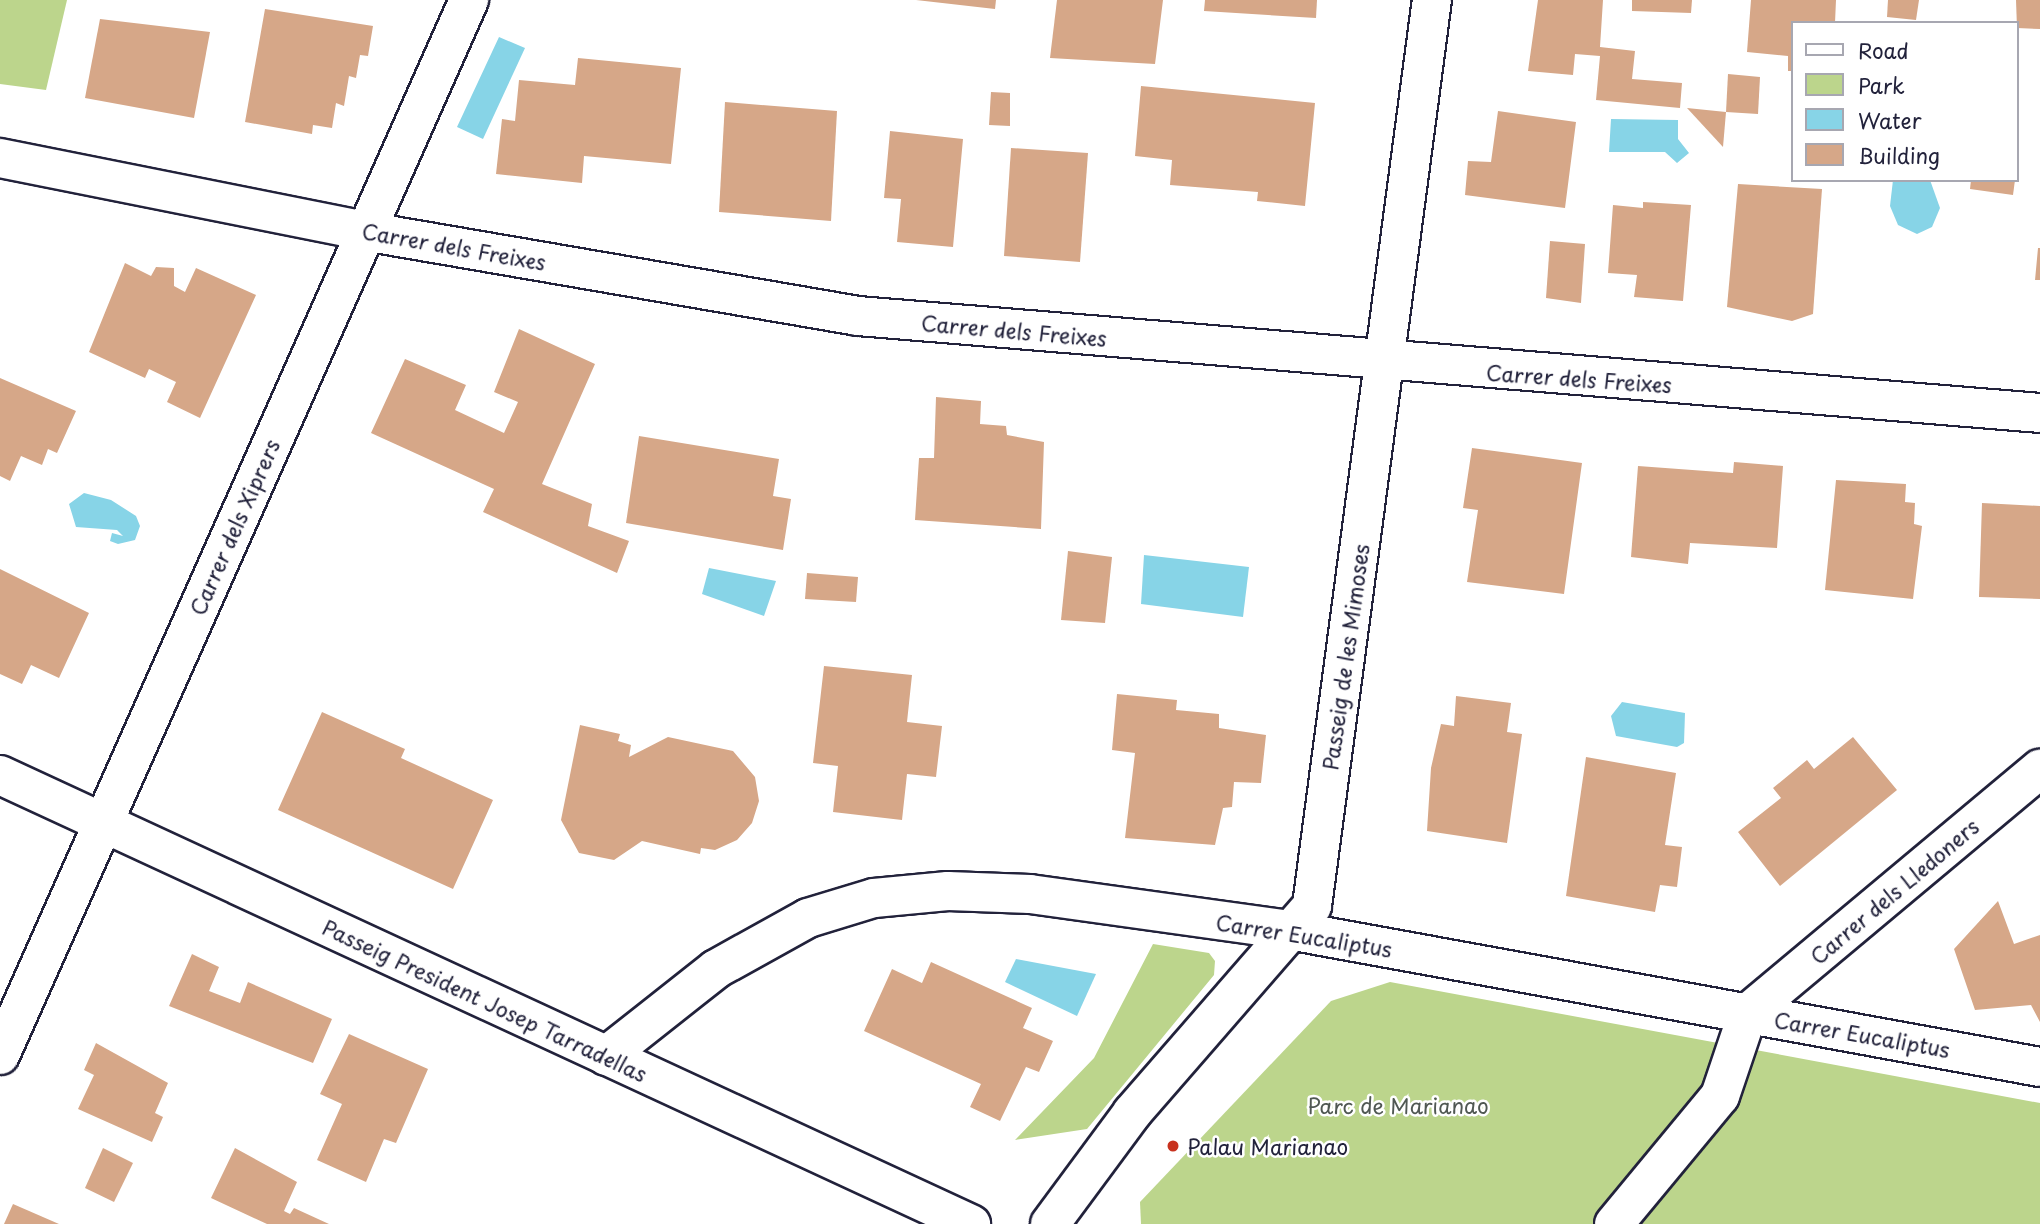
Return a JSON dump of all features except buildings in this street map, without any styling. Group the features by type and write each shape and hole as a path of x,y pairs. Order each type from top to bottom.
{"street":[{"name":"Carrer dels Xiprers","path":"0,1055 106,825 364,231 469,0"},
{"name":"Passeig de les Mimoses","path":"1050,1224 1132,1113 1312,906 1432,0"},
{"name":"Carrer dels Freixes","path":"0,158 364,231 858,316 1384,363 2040,413"},
{"name":"Carrer dels Lledoners","path":"1748,1013 2040,769"},
{"name":"Passeig President Josep Tarradellas","path":"0,775 971,1224"},
{"name":"Carrer Eucaliptus","path":"606,1056 753,944 808,918 874,898 948,891 1030,894 1289,930 2040,1067"},
{"path":"1614,1224 1720,1096 1748,1013"}],"green space":[{"path":"0,0 67,0 46,90 0,84"},
{"path":"1153,944 1209,953 1215,961 1214,975 1087,1129 1015,1140 1094,1058"},
{"name":"Parc de Marianao","path":"1390,982 2040,1103 2040,1224 1141,1224 1140,1202 1331,1001"}],"water":[{"path":"499,37 525,48 483,139 457,127"},
{"path":"1611,119 1678,120 1678,139 1689,153 1677,163 1665,152 1609,152"},
{"path":"1893,182 1931,182 1940,208 1932,227 1917,234 1898,225 1890,206"},
{"path":"84,493 111,500 136,516 140,526 135,540 118,544 110,541 112,533 123,536 117,530 76,527 69,504"},
{"path":"1144,555 1249,567 1243,617 1141,604"},
{"path":"709,568 776,581 764,616 702,594"},
{"path":"1622,702 1685,713 1684,743 1677,747 1616,736 1611,716"},
{"path":"1016,959 1096,974 1077,1016 1005,982"}],"place":[{"name":"Palau Marianao","path":"1173,1146"}]}
